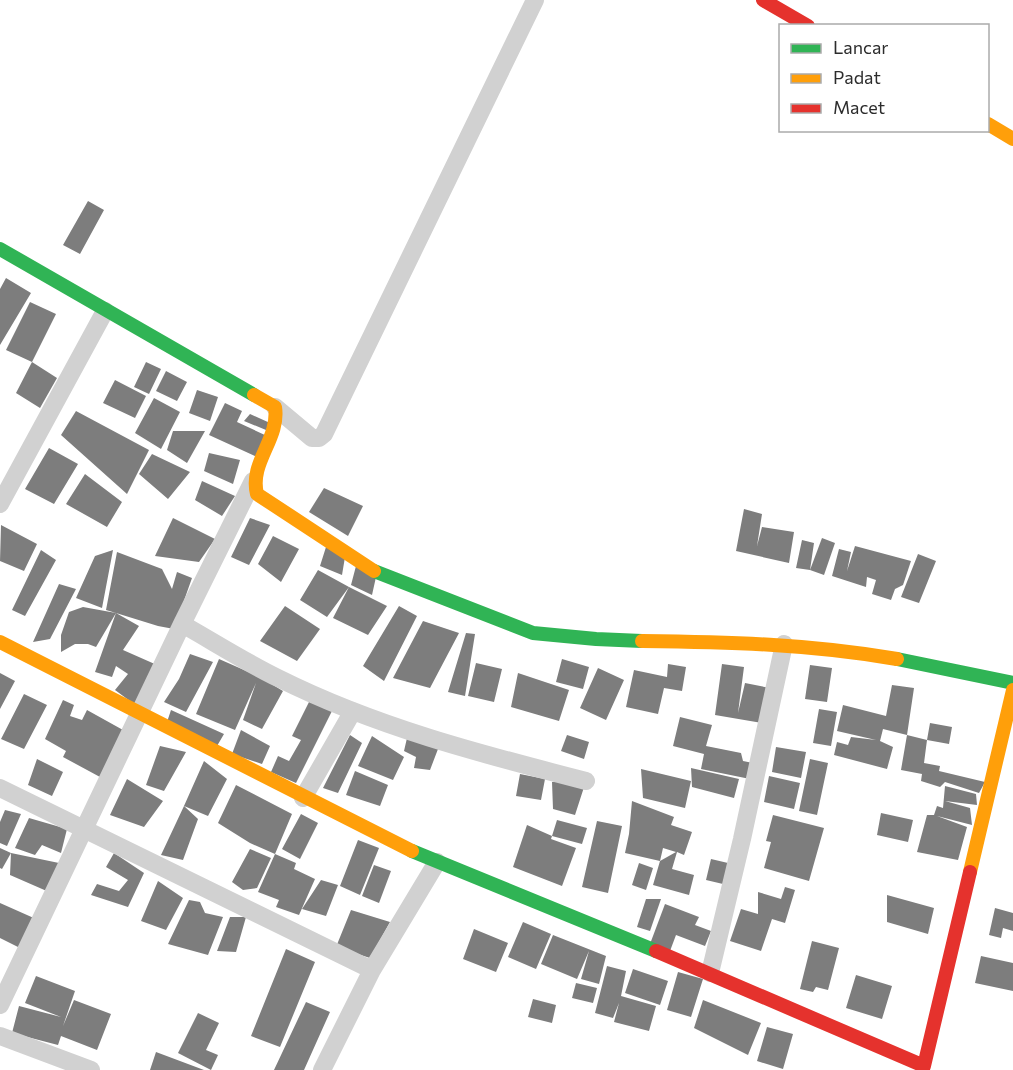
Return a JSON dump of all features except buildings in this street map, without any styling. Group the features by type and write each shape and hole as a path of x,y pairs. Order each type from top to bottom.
{"street":[{"path":"0,249 275,407 312,438 319,438 324,434 535,0"},
{"path":"763,0 805,24"},
{"path":"989,125 1013,139"},
{"path":"0,504 105,311"},
{"path":"0,1005 253,481 276,423 275,407"},
{"path":"253,481 257,494 262,498 378,573 533,633 556,637 784,644 908,661 1013,682"},
{"path":"182,624 278,678 353,711 466,750 586,781"},
{"path":"0,642 303,798 437,862 710,973 924,1066 1013,690"},
{"path":"710,973 742,839 784,644"},
{"path":"303,798 353,711"},
{"path":"0,788 372,970"},
{"path":"322,1070 372,970 437,862"},
{"path":"0,1036 91,1070"}],"traffic: fast":[{"path":"0,249 254,395"},
{"path":"374,571 533,633 642,641"},
{"path":"897,659 1013,683"},
{"path":"412,851 656,951"}],"traffic: slow":[{"path":"989,125 1013,139"},
{"path":"254,395 275,407 273,430 257,471 257,494 374,571"},
{"path":"642,641 801,647 897,659"},
{"path":"0,642 412,851"},
{"path":"970,872 1013,690"}],"traffic: jam":[{"path":"763,0 805,24"},
{"path":"656,951 924,1066 970,872"}]}
